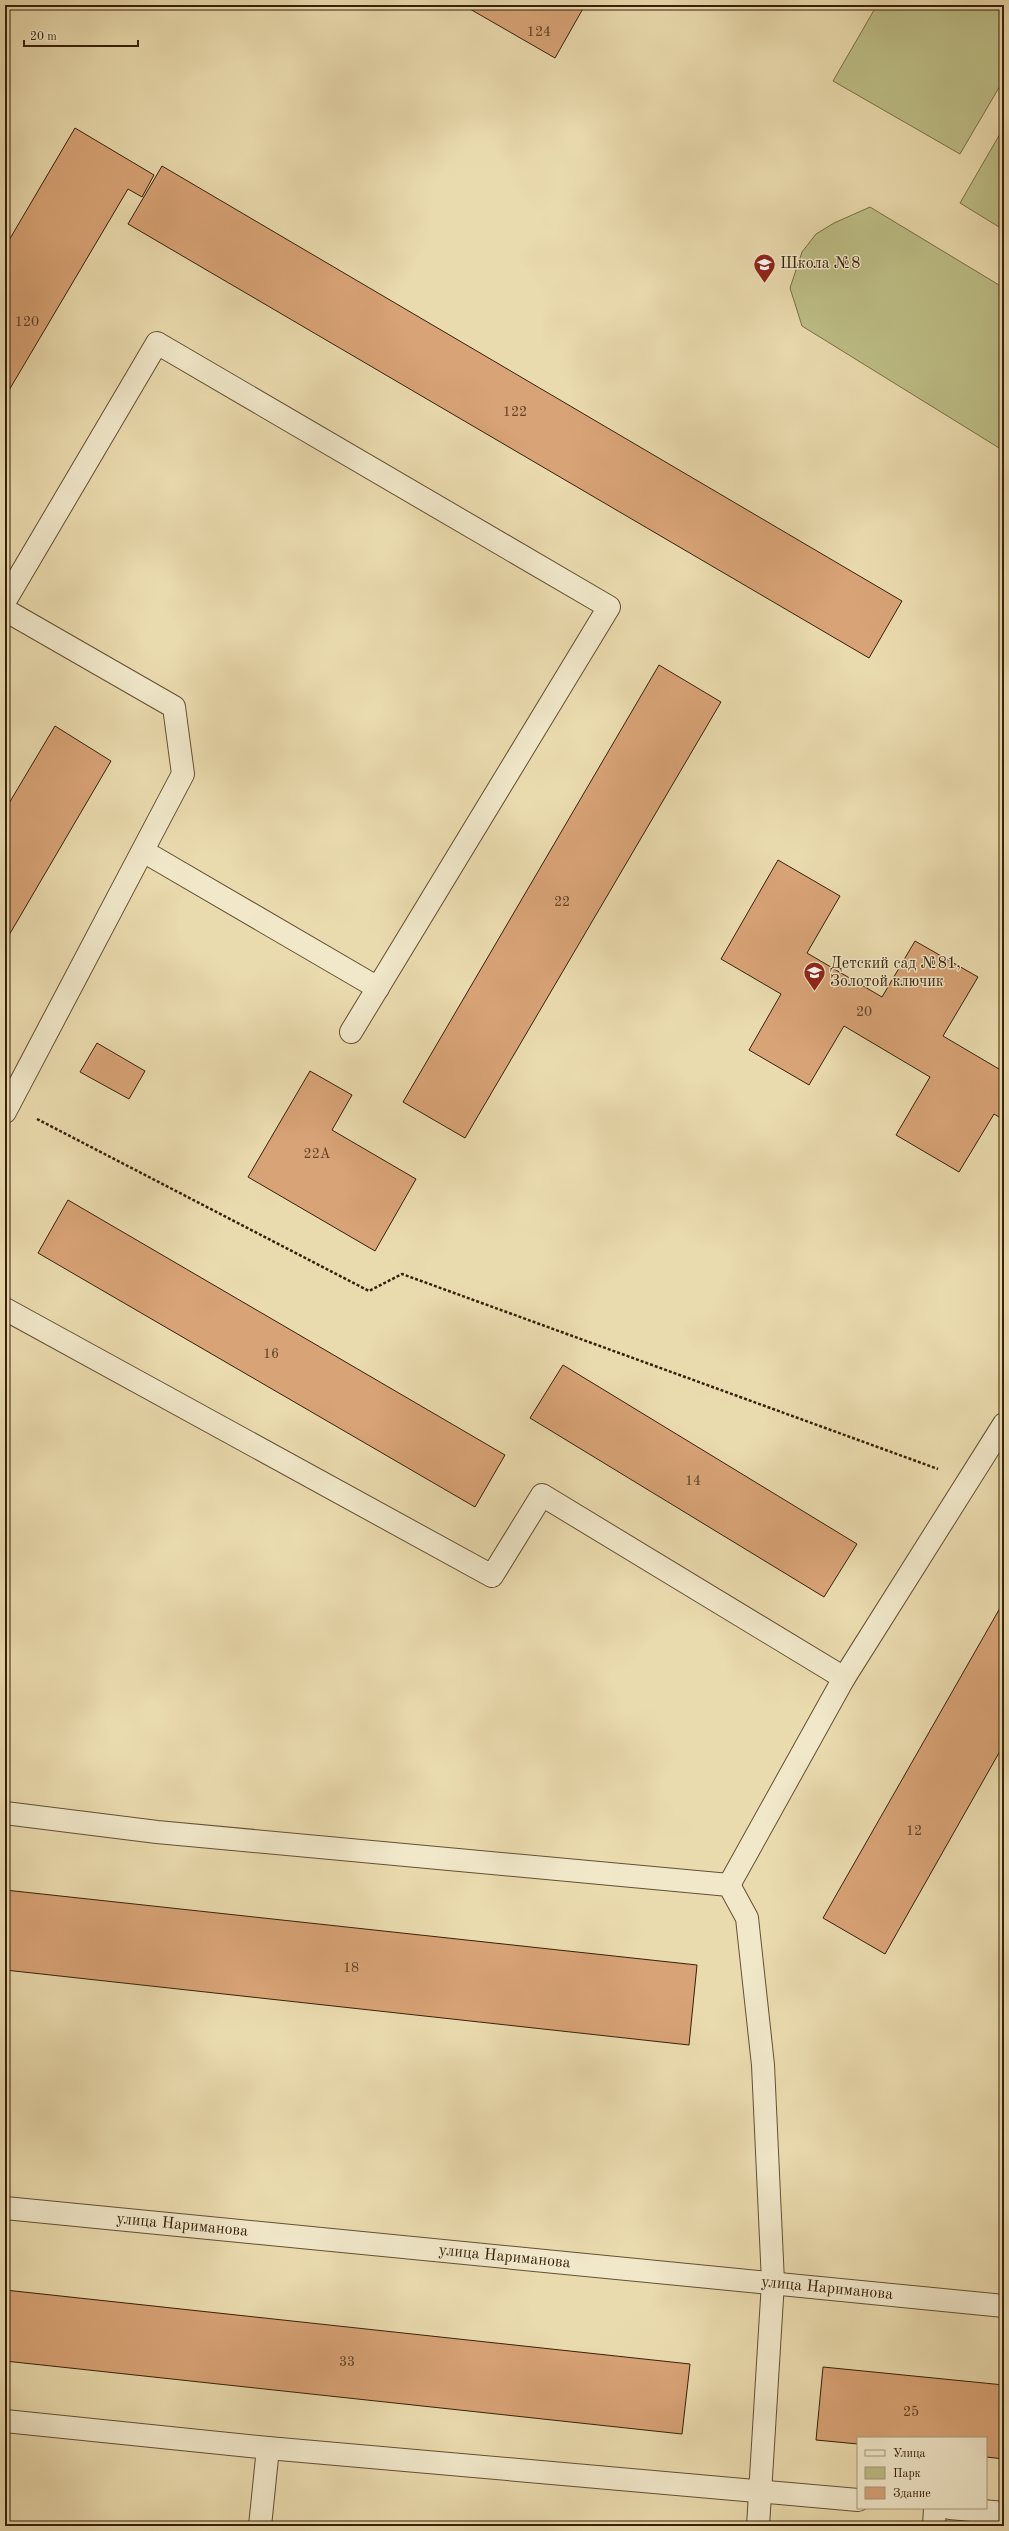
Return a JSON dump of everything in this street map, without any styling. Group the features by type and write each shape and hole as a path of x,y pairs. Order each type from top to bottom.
{"street":[{"path":"5,600 158,343 609,607 351,1032"},
{"path":"5,610 174,707 183,774 7,1108"},
{"path":"143,851 378,988"},
{"path":"5,1310 492,1576 542,1495 844,1678"},
{"path":"729,1885 844,1678 1004,1424"},
{"path":"5,1813 157,1832 729,1885"},
{"path":"729,1885 747,1918 761,2042 773,2282 758,2526"},
{"name":"улица Нариманова","path":"5,2208 773,2282 1004,2306"},
{"path":"5,2421 268,2448 857,2500"},
{"path":"260,2526 268,2448"},
{"path":"934,2526 935,2509"},
{"path":"961,2509 1004,2513"}],"path":[{"path":"7,1108 369,1291 402,1274 969,1480"}],"green space":[{"path":"877,5 1004,5 1004,79 960,154 833,81"},
{"path":"1004,127 1004,230 960,203"},
{"path":"870,207 1004,288 1004,451 802,326 790,288 802,252 816,234 834,223"}],"building":[{"path":"463,5 585,5 555,58"},
{"path":"75,128 154,175 142,197 128,189 5,397 5,247"},
{"path":"162,166 902,601 869,658 128,224"},
{"path":"659,665 721,702 465,1138 403,1102"},
{"path":"55,726 111,761 5,942 5,810"},
{"path":"778,860 840,896 807,953 882,997 915,941 978,977 943,1036 1004,1072 1004,1120 994,1114 959,1172 896,1135 930,1077 844,1026 809,1085 749,1050 781,994 721,959"},
{"path":"97,1043 145,1071 129,1099 80,1072"},
{"path":"310,1071 352,1095 332,1130 416,1179 375,1251 248,1177"},
{"path":"68,1200 505,1455 475,1507 38,1253"},
{"path":"563,1365 857,1544 824,1597 530,1418"},
{"path":"1004,1601 1004,1744 885,1954 823,1918"},
{"path":"5,1890 697,1965 689,2045 5,1970"},
{"path":"5,2290 690,2364 682,2434 5,2361"},
{"path":"823,2367 1004,2385 1004,2459 987,2457 987,2437 857,2437 857,2444 816,2440"},
{"path":"802,2524 820,2526 802,2526"}],"place":[{"name":"Школа №8","path":"764,284"},
{"name":"Детский сад №81, Золотой ключик","path":"815,992"}]}
